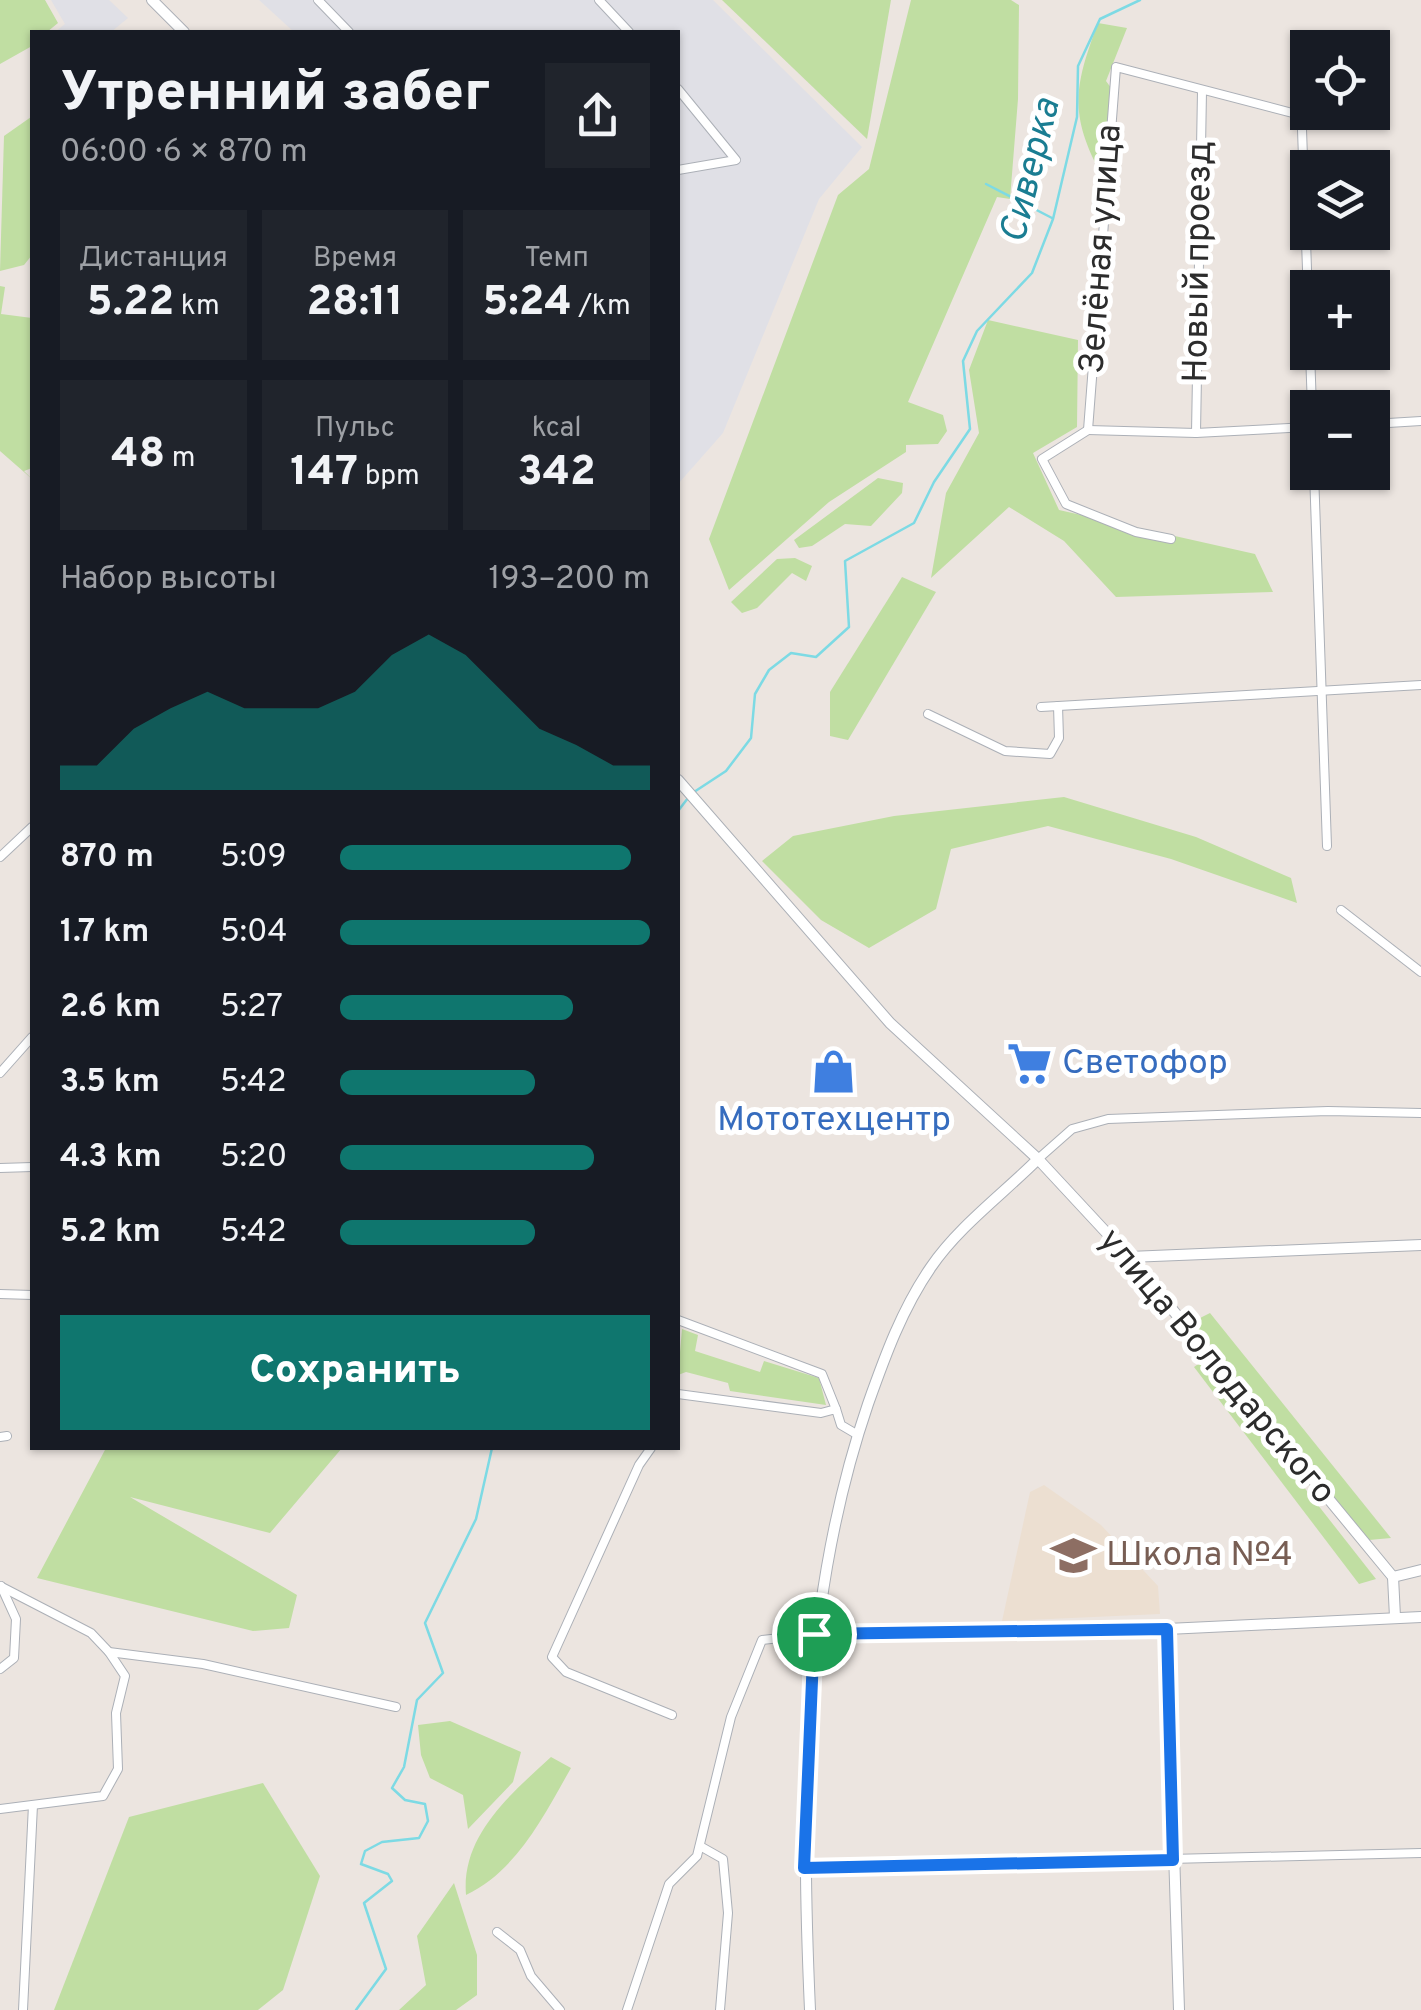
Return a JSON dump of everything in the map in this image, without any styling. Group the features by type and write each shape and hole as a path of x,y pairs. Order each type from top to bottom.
{"main road":[{"path":"152,0 182,30"},
{"name":"улица Володарского","path":"680,782 890,1023 1038,1159 1129,1257 1393,1576"},
{"path":"810,2010 804,1868 814,1634 842,1488 890,1340 932,1264 1038,1159"},
{"path":"1129,1257 1421,1244"},
{"path":"1395,1617 1393,1576 1421,1570"},
{"path":"1179,2010 1167,1629 1421,1617"}],"street":[{"path":"318,0 347,30"},
{"path":"599,0 627,30"},
{"name":"Зелёная улица","path":"1088,430 1116,68 1202,90"},
{"path":"1202,90 1290,112"},
{"name":"Новый проезд","path":"1196,433 1202,90"},
{"path":"680,91 736,160 680,170"},
{"path":"1301,130 1307,270"},
{"path":"1390,423 1421,421"},
{"path":"1171,538 1136,532 1066,504 1042,460 1088,430 1196,433 1290,428"},
{"path":"1315,490 1327,846"},
{"path":"1041,707 1421,685"},
{"path":"928,714 1005,752 1050,754 1059,738 1058,706"},
{"path":"0,857 30,829"},
{"path":"1340,910 1421,972"},
{"path":"0,1073 30,1039"},
{"path":"1038,1159 1072,1129 1108,1119 1328,1111 1421,1113"},
{"path":"0,1168 30,1167"},
{"path":"0,1294 30,1295"},
{"path":"680,1321 822,1374 841,1425 858,1435"},
{"path":"680,1394 822,1413 836,1409"},
{"path":"649,1450 638,1465 552,1657 566,1672 672,1716"},
{"path":"0,1586 91,1633 125,1676 116,1713 118,1769 103,1796 0,1809"},
{"path":"0,1586 16,1619 14,1658 0,1668"},
{"path":"626,2010 669,1884 697,1856 731,1717 762,1640 814,1634 1167,1629"},
{"path":"109,1652 202,1664 396,1707"},
{"path":"23,2010 33,1805"},
{"path":"700,1846 723,1859 728,1913 720,2010"},
{"path":"804,1868 1421,1853"},
{"path":"497,1932 520,1950 531,1976 560,2010"}],"shaded area":[{"path":"51,0 109,0 128,18 113,30 58,30 65,24"},
{"path":"259,0 713,0 862,147 819,199 723,433 680,482 680,30 292,30"},
{"name":"Школа №4","path":"1044,1485 1101,1525 1158,1586 1160,1614 1002,1621 1030,1492"}],"green space":[{"path":"0,0 45,0 58,23 49,30 30,30 30,47 0,64"},
{"path":"722,0 891,0 867,139"},
{"path":"911,0 1011,0 1019,5 1018,99 1010,199 997,197 908,402 943,415 947,431 938,444 906,445 906,452 829,502 729,590 709,539 838,195 869,169"},
{"path":"1098,23 1127,28 1106,81 1117,96 1114,160 1099,170 1079,113 1080,80"},
{"path":"30,118 30,258 24,265 0,271 4,136"},
{"path":"0,286 5,287 1,314 30,318 30,469 24,471 30,477 0,451"},
{"path":"988,320 1078,340 1077,427 1033,453 1059,510 1255,554 1273,592 1116,597 1064,541 1009,507 931,578 946,493 979,433 969,370"},
{"path":"878,478 903,483 902,493 871,526 845,524 812,546 799,548 794,540"},
{"path":"795,558 812,566 806,581 792,573 757,608 742,613 731,602 777,559"},
{"path":"902,577 936,592 848,740 830,736 830,692"},
{"path":"1064,797 1196,837 1291,878 1297,903 1171,859 1048,826 951,849 936,909 869,948 821,920 762,861 793,836 894,816"},
{"path":"1210,1313 1391,1538 1369,1540 1192,1322"},
{"path":"682,1329 698,1335 695,1351 760,1372 764,1361 819,1378 826,1405 730,1391 728,1383 686,1372 680,1374"},
{"path":"1204,1360 1376,1579 1359,1584 1194,1367"},
{"path":"105,1450 340,1450 270,1533 130,1497 297,1595 289,1628 253,1631 37,1578"},
{"path":"450,1721 521,1752 513,1782 468,1829 463,1795 430,1778 421,1755 418,1725"},
{"path":"551,1757 571,1768 539,1823 500,1872 466,1895 467,1873 480,1835 505,1801"},
{"path":"263,1783 320,1876 283,1990 258,2010 54,2010 129,1817"},
{"path":"454,1883 477,1955 477,1995 456,2010 399,2010 426,1985 417,1936"}],"waterway":[{"name":"Сиверка","path":"694,792 726,771 751,738 755,694 769,670 791,653 816,657 849,627 845,561 914,523 934,482 970,429 963,361 977,331 1032,273 1053,219 1077,117 1078,66 1100,19 1140,0"},
{"path":"986,184 1052,218"},
{"name":"Сиверка","path":"680,808 688,798"},
{"name":"Сиверка","path":"356,2010 386,1969 364,1903 392,1881 388,1874 361,1864 365,1851 382,1842 419,1838 428,1821 425,1804 405,1800 392,1788 404,1767 417,1700 443,1673 425,1623 476,1519 492,1450"}],"place":[{"name":"Светофор","path":"1029,1064"},
{"name":"Мототехцентр","path":"834,1071"},
{"name":"Школа №4","path":"1073,1556"}],"route":[{"path":"1167,1629 1173,1860 804,1868 814,1634 1167,1629"}]}
